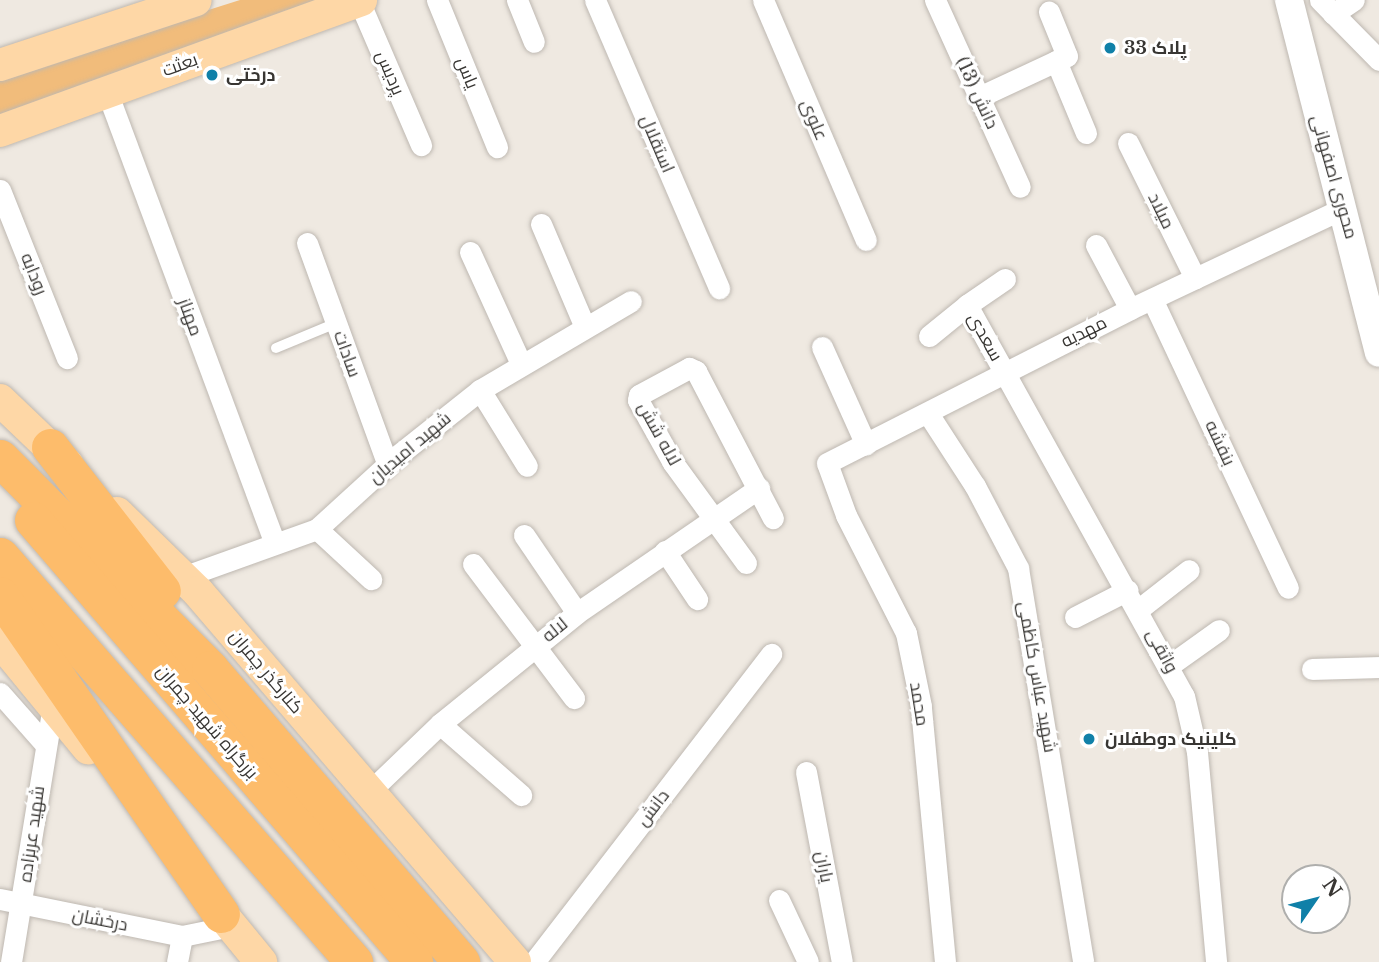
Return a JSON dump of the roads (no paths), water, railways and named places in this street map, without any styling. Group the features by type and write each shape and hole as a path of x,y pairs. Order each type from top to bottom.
{"highway":[{"path":"50,447 345,827"},
{"path":"0,458 209,669 461,962"},
{"name":"بزرگراه شهید چمران","path":"0,482 414,962"},
{"path":"0,556 354,962"},
{"path":"0,596 208,927"},
{"path":"176,758 325,962"}],"main road":[{"path":"0,65 196,0"},
{"name":"بعثت","path":"0,131 360,0"},
{"name":"محوری اصفهانی","path":"1289,0 1316,116 1344,208 1379,353"},
{"name":"کنارگذر چمران","path":"0,400 183,577 515,962"},
{"path":"0,641 53,706 208,927 261,962"}],"street":[{"name":"پردیس","path":"360,0 421,145"},
{"name":"یاس","path":"437,0 498,147"},
{"path":"517,0 534,42"},
{"name":"استقلال","path":"594,0 719,288"},
{"name":"علوی","path":"763,0 866,240"},
{"name":"دانش (13)","path":"934,0 1020,187"},
{"path":"1354,0 1327,7 1379,60"},
{"path":"979,97 1067,54 1049,12"},
{"path":"1056,61 1086,133"},
{"name":"مهناز","path":"107,92 274,541"},
{"name":"میلاد","path":"1128,143 1195,278"},
{"name":"رودابه","path":"0,190 67,358"},
{"name":"مهدیه","path":"827,463 929,415 1130,309 1344,208"},
{"path":"541,224 585,327"},
{"name":"سادات","path":"307,243 388,465"},
{"path":"1096,245 1130,309"},
{"path":"471,252 521,364"},
{"name":"سعدی","path":"1005,279 967,305 1006,373"},
{"name":"بنفشه","path":"1152,299 1288,588"},
{"name":"شهید امیدیان","path":"183,577 274,541 317,529 388,465 480,390 631,301"},
{"path":"929,336 967,305"},
{"path":"822,346 866,445"},
{"name":"لاله شش","path":"712,520 673,463 638,397 689,368 696,371 759,488"},
{"name":"واثقی","path":"1006,373 1170,665 1184,696 1197,752 1216,962"},
{"path":"480,390 527,466"},
{"name":"شهید عباس کاظمی","path":"929,415 975,486 1018,568 1083,962"},
{"name":"محمد","path":"827,463 846,515 906,633 921,706 945,962"},
{"path":"759,488 773,518"},
{"name":"لاله","path":"368,793 440,724 576,613 759,488"},
{"path":"712,520 746,563"},
{"path":"317,529 371,579"},
{"path":"524,535 576,613"},
{"path":"665,551 697,599"},
{"path":"473,564 574,698"},
{"path":"1074,617 1133,599 1189,570"},
{"path":"1170,665 1219,630"},
{"name":"دانش","path":"534,962 771,654"},
{"path":"1312,669 1379,667"},
{"path":"0,693 45,744"},
{"name":"شهید عربزاده","path":"11,962 23,904 45,744 53,706"},
{"path":"440,724 522,795"},
{"name":"یاران","path":"806,772 842,962"},
{"name":"درخشان","path":"0,899 208,927"},
{"path":"779,900 808,962"},
{"path":"177,962 208,927"}],"lane":[{"path":"276,348 336,323"}],"place":[{"name":"پلاک 33","path":"1110,48"},
{"name":"درختی","path":"212,75"},
{"name":"کلینیک دوطفلان","path":"1089,739"}]}
